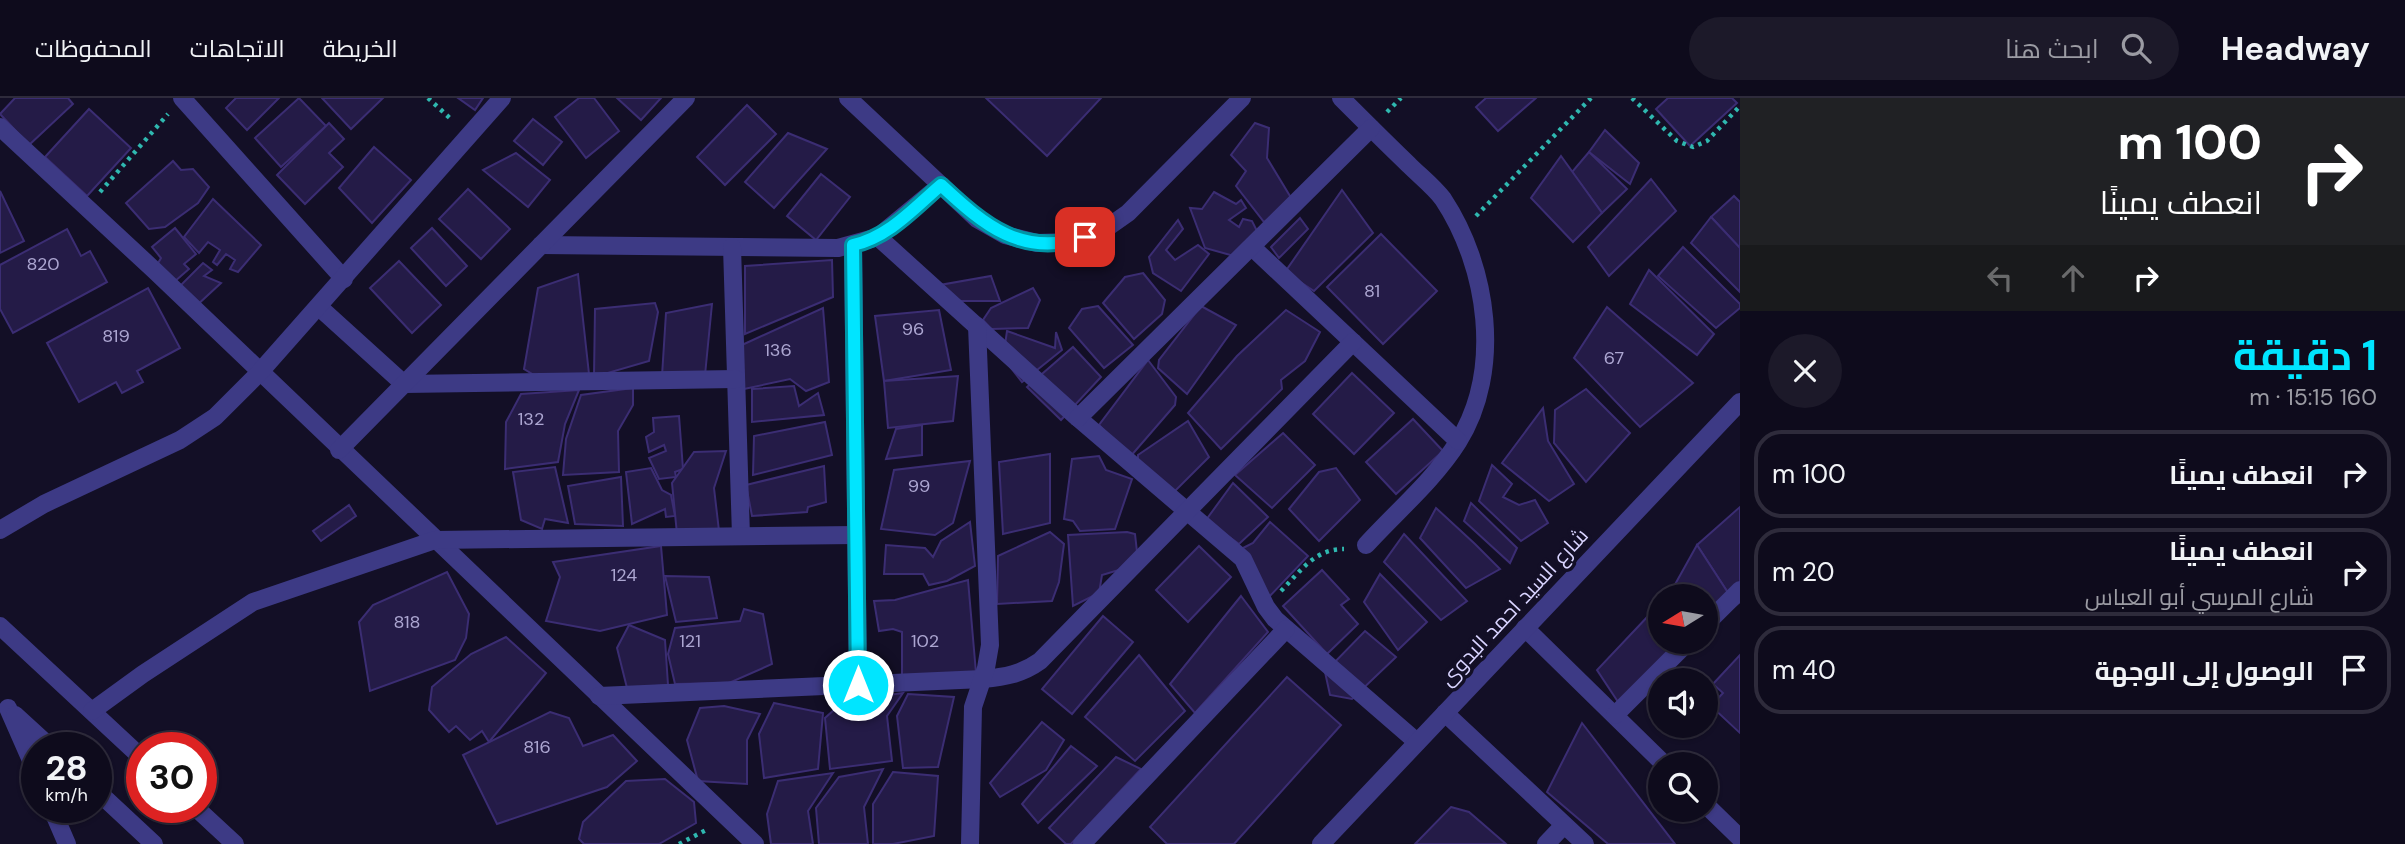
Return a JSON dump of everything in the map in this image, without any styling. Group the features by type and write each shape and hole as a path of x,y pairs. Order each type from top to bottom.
{"street":[{"path":"0,530 44,504 180,440 215,417 260,373 502,98"},
{"path":"339,450 686,98"},
{"path":"848,98 977,219 1005,235 1037,243 1070,242 1101,232 1128,213 1242,98"},
{"path":"1341,98 1441,197 1461,232 1475,267 1483,305 1485,344 1480,383 1458,441 1366,545"},
{"path":"178,103 344,279"},
{"path":"0,127 154,270 339,450 755,844"},
{"path":"1078,418 1253,248 1371,128"},
{"path":"541,245 853,245 878,237 941,185"},
{"path":"878,237 1078,418 1243,559 1266,607 1286,629 1417,742"},
{"path":"853,245 858,685"},
{"path":"732,247 741,536"},
{"path":"1253,248 1458,441"},
{"path":"319,307 404,384 736,379"},
{"path":"970,844 973,707 983,679 990,645 977,326"},
{"path":"599,696 983,679 1015,675 1040,661 1353,342"},
{"name":"شارع السيد احمد البدوى","path":"1321,844 1740,402"},
{"path":"92,711 253,602 435,540 856,535"},
{"path":"1718,612 1740,590"},
{"path":"0,626 126,743"},
{"path":"1525,628 1652,752"},
{"path":"1082,844 1286,629"},
{"path":"1615,715 1676,654"},
{"path":"4,704 34,732"},
{"path":"4,704 21,740"},
{"path":"1445,713 1585,844"},
{"path":"112,805 154,844"},
{"path":"1718,817 1740,838"},
{"path":"58,823 67,844"},
{"path":"212,823 235,844"},
{"path":"1546,844 1564,825"}],"path":[{"path":"428,98 470,137"},
{"path":"1461,232 1591,98"},
{"path":"1632,98 1677,141 1693,147 1707,141 1740,106"},
{"path":"85,208 178,103"},
{"path":"1266,607 1319,554 1366,545"},
{"path":"679,844 728,818"}],"building":[{"path":"15,98 68,98 73,104 29,145 0,114"},
{"path":"236,98 279,98 247,130 226,108"},
{"path":"299,98 326,126 281,167 255,138"},
{"path":"322,98 383,98 351,129"},
{"path":"458,98 483,98 475,110"},
{"path":"579,98 594,98 619,131 586,158 555,117"},
{"path":"617,98 661,98 641,120"},
{"path":"986,98 1101,98 1047,156"},
{"path":"1486,98 1536,98 1498,131 1476,107"},
{"path":"1668,98 1732,98 1737,103 1690,146 1656,109"},
{"path":"747,105 776,134 725,185 697,157"},
{"path":"89,109 131,148 87,196 45,157"},
{"path":"533,119 562,142 543,165 514,141"},
{"path":"329,123 344,139 329,153 343,167 305,204 277,175"},
{"path":"1255,123 1269,128 1267,158 1293,201 1264,222 1236,186 1246,171 1231,155"},
{"path":"1605,130 1639,163 1630,184 1589,152"},
{"path":"788,133 827,149 774,208 745,182"},
{"path":"374,147 411,180 372,223 339,188"},
{"path":"1589,152 1627,189 1602,213 1572,172"},
{"path":"516,153 550,180 528,207 483,170"},
{"path":"1561,156 1602,213 1573,242 1531,198"},
{"path":"173,161 181,170 193,169 209,187 198,203 165,227 149,229 126,203"},
{"path":"821,174 850,197 816,240 787,216"},
{"path":"1651,179 1676,211 1609,276 1588,247"},
{"path":"468,189 510,229 481,259 439,219"},
{"path":"1342,190 1373,233 1314,291 1285,272"},
{"path":"0,191 24,241 0,253"},
{"path":"1214,192 1236,204 1241,200 1246,208 1229,220 1239,227 1243,219 1252,221 1258,233 1234,256 1205,248 1190,208 1202,209"},
{"path":"1734,196 1740,202 1740,248 1711,217"},
{"path":"213,199 261,245 238,272 230,269 235,260 226,254 217,265 213,262 220,250 208,242 199,253 184,237"},
{"path":"1711,217 1740,248 1740,292 1691,243"},
{"path":"1300,218 1308,229 1279,258 1271,247"},
{"path":"1178,220 1183,229 1166,250 1175,260 1198,245 1209,254 1181,291 1153,273 1149,257"},
{"path":"175,228 196,254 184,264 189,269 174,282 154,270 161,258 152,247"},
{"path":"432,228 467,266 446,286 411,248"},
{"path":"67,229 81,256 90,251 107,282 13,333 0,309 0,265"},
{"path":"1381,234 1437,291 1383,344 1327,287"},
{"path":"1683,247 1740,304 1740,308 1716,328 1658,276"},
{"path":"832,260 833,297 745,334 745,266"},
{"path":"399,261 441,305 412,333 370,288"},
{"path":"203,263 212,270 204,276 221,283 195,307 178,288"},
{"path":"1649,270 1714,334 1697,355 1630,304"},
{"path":"1143,273 1165,300 1162,314 1134,339 1103,303 1125,277"},
{"path":"578,274 589,374 534,375 524,369 538,288"},
{"path":"991,276 1000,301 958,301 940,285"},
{"path":"148,288 180,348 137,371 143,382 122,393 116,382 79,402 47,343"},
{"path":"1033,288 1040,300 1028,328 991,329 983,320 991,308"},
{"path":"655,303 658,312 649,361 594,377 595,309"},
{"path":"712,304 705,375 662,376 666,313"},
{"path":"1098,306 1133,345 1104,368 1069,328 1082,309"},
{"path":"1201,306 1236,325 1187,394 1158,368 1159,360"},
{"path":"1607,307 1693,383 1640,427 1574,358"},
{"path":"823,308 829,382 806,391 790,379 744,389 742,345"},
{"path":"939,310 951,370 884,381 875,316"},
{"path":"1286,310 1320,332 1305,361 1281,380 1282,389 1221,449 1188,413 1237,356"},
{"path":"1007,331 1055,348 1056,332 1062,350 1022,382 1003,358"},
{"path":"1073,347 1101,377 1061,420 1027,387"},
{"path":"1148,360 1176,397 1175,405 1130,457 1099,425"},
{"path":"1352,373 1394,413 1354,454 1313,414"},
{"path":"958,376 953,421 888,428 884,381"},
{"path":"794,386 799,406 818,393 824,415 752,422 752,389"},
{"path":"633,388 633,405 618,431 619,472 563,475 566,439 581,395"},
{"path":"1586,389 1630,433 1586,482 1554,443 1555,410"},
{"path":"579,390 565,424 558,462 505,469 506,422 521,394"},
{"path":"1543,408 1548,441 1574,484 1549,501 1502,463"},
{"path":"679,416 683,469 675,472 676,477 659,479 649,458 666,451 664,445 649,452 646,437 654,432 653,418"},
{"path":"1413,419 1443,451 1396,494 1366,462"},
{"path":"1188,421 1209,457 1173,493 1138,465 1138,455"},
{"path":"825,422 832,455 753,475 754,436"},
{"path":"922,425 922,455 886,459 896,429"},
{"path":"1283,433 1315,465 1272,508 1235,475"},
{"path":"726,451 714,488 719,531 677,534 672,483 694,452"},
{"path":"1050,454 1050,523 1003,534 999,462"},
{"path":"1099,456 1106,470 1132,479 1115,529 1080,531 1073,521 1064,519 1072,459"},
{"path":"970,461 953,523 935,535 881,529 894,470"},
{"path":"1492,465 1512,484 1503,497 1519,505 1535,500 1548,523 1521,541 1479,501"},
{"path":"824,466 826,502 808,507 807,512 752,516 746,485"},
{"path":"555,467 568,523 545,519 542,529 521,520 513,472"},
{"path":"651,468 662,490 671,495 675,516 666,517 665,509 632,524 626,472"},
{"path":"1336,468 1360,500 1319,541 1289,509 1319,472"},
{"path":"621,477 623,526 575,524 568,486"},
{"path":"1233,483 1268,517 1239,544 1206,520"},
{"path":"1471,503 1517,548 1510,563 1464,521"},
{"path":"349,505 356,516 321,541 313,531"},
{"path":"1740,507 1740,602 1736,605 1697,545"},
{"path":"1436,508 1500,569 1466,588 1420,538"},
{"path":"970,522 975,566 947,581 929,585 923,574 884,574 886,545 925,548 933,557 941,541"},
{"path":"1270,522 1308,556 1268,598 1241,549 1253,543"},
{"path":"1050,532 1064,544 1059,582 1052,601 997,604 998,556"},
{"path":"1127,532 1135,534 1137,552 1122,569 1102,575 1099,593 1073,606 1068,535"},
{"path":"1404,534 1467,601 1441,620 1384,562"},
{"path":"1697,545 1736,605 1718,621 1718,584 1675,584"},
{"path":"661,546 667,615 600,631 546,621 560,577 553,562"},
{"path":"1199,546 1231,577 1188,622 1156,590"},
{"path":"1322,570 1349,599 1341,605 1358,624 1327,654 1283,606"},
{"path":"447,572 469,614 466,638 455,660 370,691 359,622 373,605"},
{"path":"1380,574 1427,622 1398,650 1364,602"},
{"path":"665,576 709,577 717,618 676,622"},
{"path":"968,580 976,673 902,676 902,632 893,629 879,631 874,601 895,600"},
{"path":"1241,596 1268,632 1195,713 1170,684"},
{"path":"744,609 763,614 772,664 729,683 675,684 668,654 675,628 740,621"},
{"path":"1103,616 1133,642 1072,714 1042,689"},
{"path":"1648,616 1648,654 1672,654 1659,668 1648,668 1648,680 1622,708 1597,670"},
{"path":"629,625 665,640 668,685 627,688 617,648"},
{"path":"1365,631 1396,657 1352,699 1330,695 1325,672"},
{"path":"506,637 546,673 489,742 482,731 470,740 456,726 449,732 429,710 432,687 471,654"},
{"path":"1139,655 1185,711 1135,761 1085,717"},
{"path":"1740,655 1740,733 1718,713 1718,698 1723,693 1718,688 1718,679"},
{"path":"1287,677 1341,725 1234,844 1167,844 1150,827"},
{"path":"903,693 887,716 892,761 830,769 825,718 844,701"},
{"path":"908,694 954,697 938,767 903,768 897,716"},
{"path":"774,703 823,713 818,769 764,778 759,734"},
{"path":"724,706 760,714 747,740 747,784 698,781 687,740 700,708"},
{"path":"550,712 569,718 583,746 613,735 637,761 607,787 497,824 463,755"},
{"path":"1042,722 1064,740 1046,770 1000,797 990,783"},
{"path":"1582,723 1648,809 1648,822 1658,822 1675,844 1608,844 1547,792"},
{"path":"1071,746 1097,766 1038,823 1022,804"},
{"path":"1116,757 1141,769 1071,844 1066,844 1049,828"},
{"path":"883,769 864,807 868,844 819,844 816,808 839,777"},
{"path":"893,772 938,776 934,836 893,844 873,844 873,804"},
{"path":"833,773 808,811 813,844 771,844 767,814 778,781"},
{"path":"665,779 694,802 696,823 659,844 584,844 579,839 583,822 626,781"},
{"path":"1451,807 1469,812 1506,844 1415,844"}],"route":[{"path":"858,685 853,245 878,237 941,185 977,219 1005,235 1037,243 1070,242 1085,237"}]}
